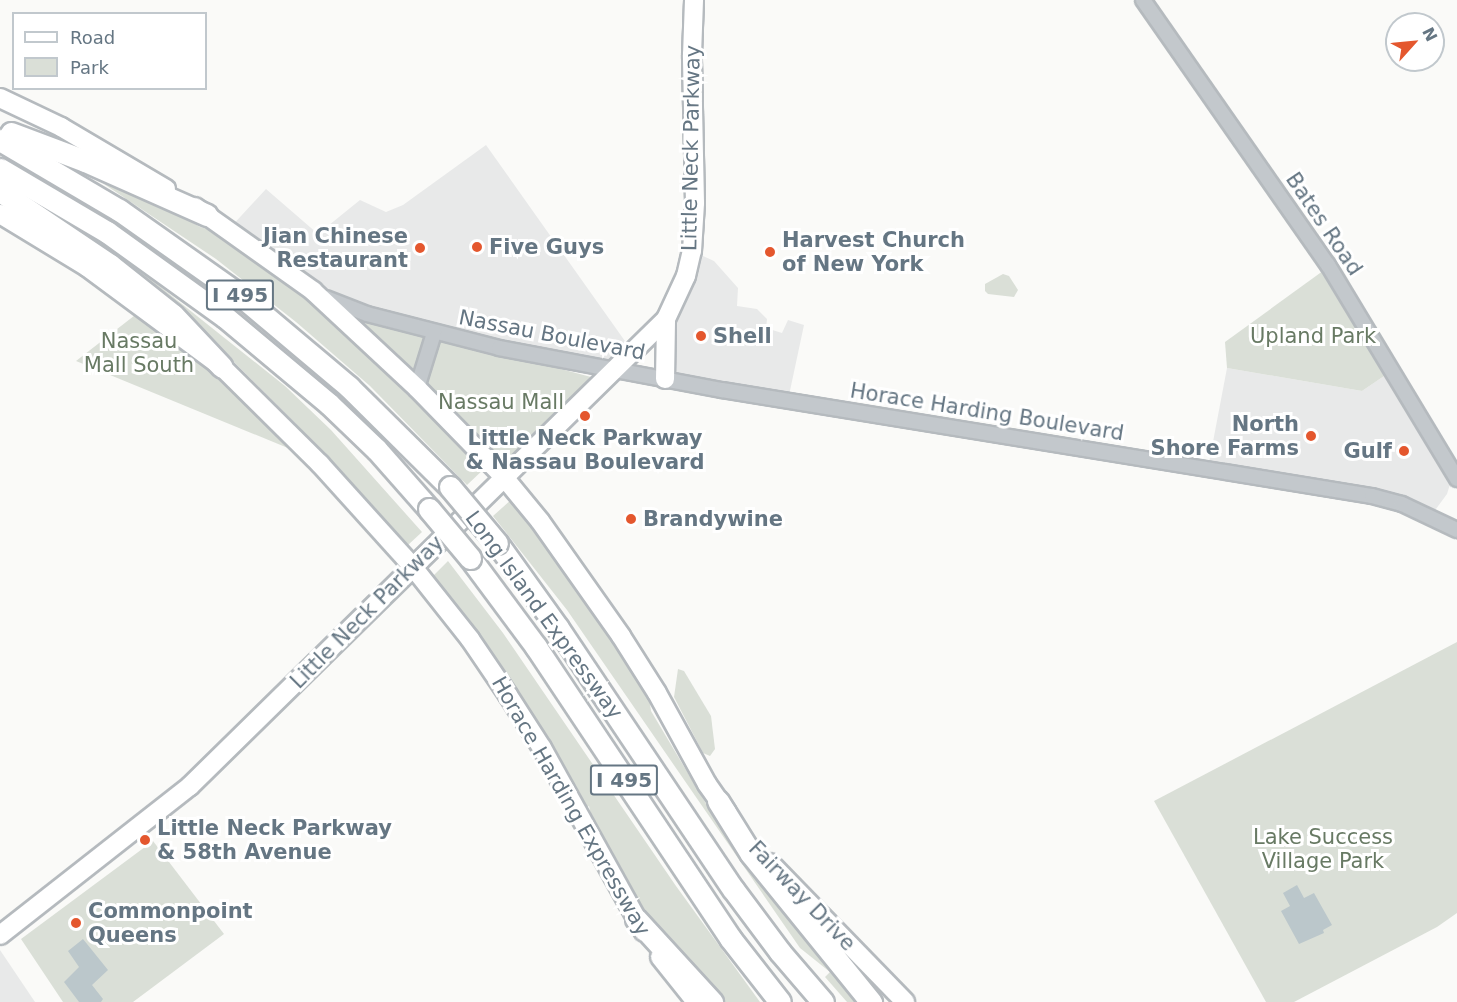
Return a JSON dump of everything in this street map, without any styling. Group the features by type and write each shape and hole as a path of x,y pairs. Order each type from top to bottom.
{"highway":[{"path":"0,129 85,161 207,215"},
{"name":"Long Island Expressway","path":"0,140 119,210 241,296 350,387 450,487 497,543 558,628 745,905 823,1002"},
{"name":"Long Island Expressway","path":"0,169 107,232 225,317 328,404 377,450 470,558 536,647 730,938 780,1002"},
{"path":"0,191 110,265 173,315 222,367"},
{"path":"712,793 751,854 871,1002"},
{"path":"636,919 712,1002"}],"main road":[{"name":"Little Neck Parkway","path":"0,935 176,798 666,319 686,276 692,251 695,202 692,58 694,0"},
{"path":"0,98 118,158 207,215 313,291 417,388 503,476 540,521 621,636 712,793"},
{"name":"Horace Harding Expressway","path":"0,214 87,267 222,367 320,464 414,567 508,694 542,748 636,919 667,966 696,1002"},
{"path":"665,379 666,319"},
{"name":"Fairway Drive","path":"712,793 781,875 905,1002"}],"street":[{"name":"Bates Road","path":"1143,0 1328,265 1457,479"},
{"name":"Nassau Boulevard","path":"313,291 345,307 434,333 499,348 788,400"},
{"path":"417,388 434,333"},
{"name":"Horace Harding Boulevard","path":"788,400 1372,496 1402,504 1457,530"}],"shaded area":[{"path":"486,145 632,351 613,370 345,307 229,229 266,189 318,234 360,200 386,212 403,205"},
{"path":"692,251 714,261 738,288 737,306 757,309 767,319 766,328 782,333 788,320 804,325 788,400 665,379 666,319"},
{"path":"1227,368 1362,391 1390,372 1452,478 1447,494 1433,513 1208,468"},
{"path":"1297,885 1304,898 1314,893 1332,925 1323,930 1324,933 1299,944 1281,911 1290,906 1283,893"},
{"path":"83,939 108,970 92,985 103,999 101,1002 79,1002 64,982 79,967 68,951"},
{"path":"0,950 35,1002 0,1002"}],"green space":[{"path":"98,174 174,211 200,227 221,232 309,299 377,358 485,468 467,485 370,386 296,322 216,259 95,178"},
{"path":"76,228 143,273 285,386 331,430 422,532 408,545 296,424 201,329 140,277 75,230"},
{"name":"Upland Park","path":"1327,268 1390,372 1362,391 1227,368 1225,342"},
{"path":"1003,274 1009,276 1018,290 1014,297 988,294 985,291 985,284"},
{"name":"Nassau Mall South","path":"139,312 302,450 300,453 76,361"},
{"name":"Nassau Mall","path":"360,316 591,377 501,469 358,324"},
{"path":"512,499 556,552 648,689 651,711 708,807 864,1002 847,1002 825,977 830,972 800,948 567,610 493,516"},
{"path":"448,561 503,633 676,886 760,1002 725,1002 668,941 633,895 592,819 589,806 586,808 550,745 433,576"},
{"name":"Lake Success Village Park","path":"1457,642 1457,913 1437,927 1294,1002 1266,1002 1154,801"},
{"path":"678,669 684,671 711,716 715,749 710,756 703,753 674,697"},
{"path":"153,841 224,934 133,1002 63,1002 21,939"}],"place":[{"name":"Five Guys","path":"477,247"},
{"name":"Jian Chinese Restaurant","path":"420,248"},
{"name":"Harvest Church of New York","path":"770,252"},
{"name":"Shell","path":"701,336"},
{"name":"Little Neck Parkway & Nassau Boulevard","path":"585,416"},
{"name":"North Shore Farms","path":"1311,436"},
{"name":"Gulf","path":"1404,451"},
{"name":"Brandywine","path":"631,519"},
{"name":"Little Neck Parkway & 58th Avenue","path":"145,840"},
{"name":"Commonpoint Queens","path":"76,923"}]}
